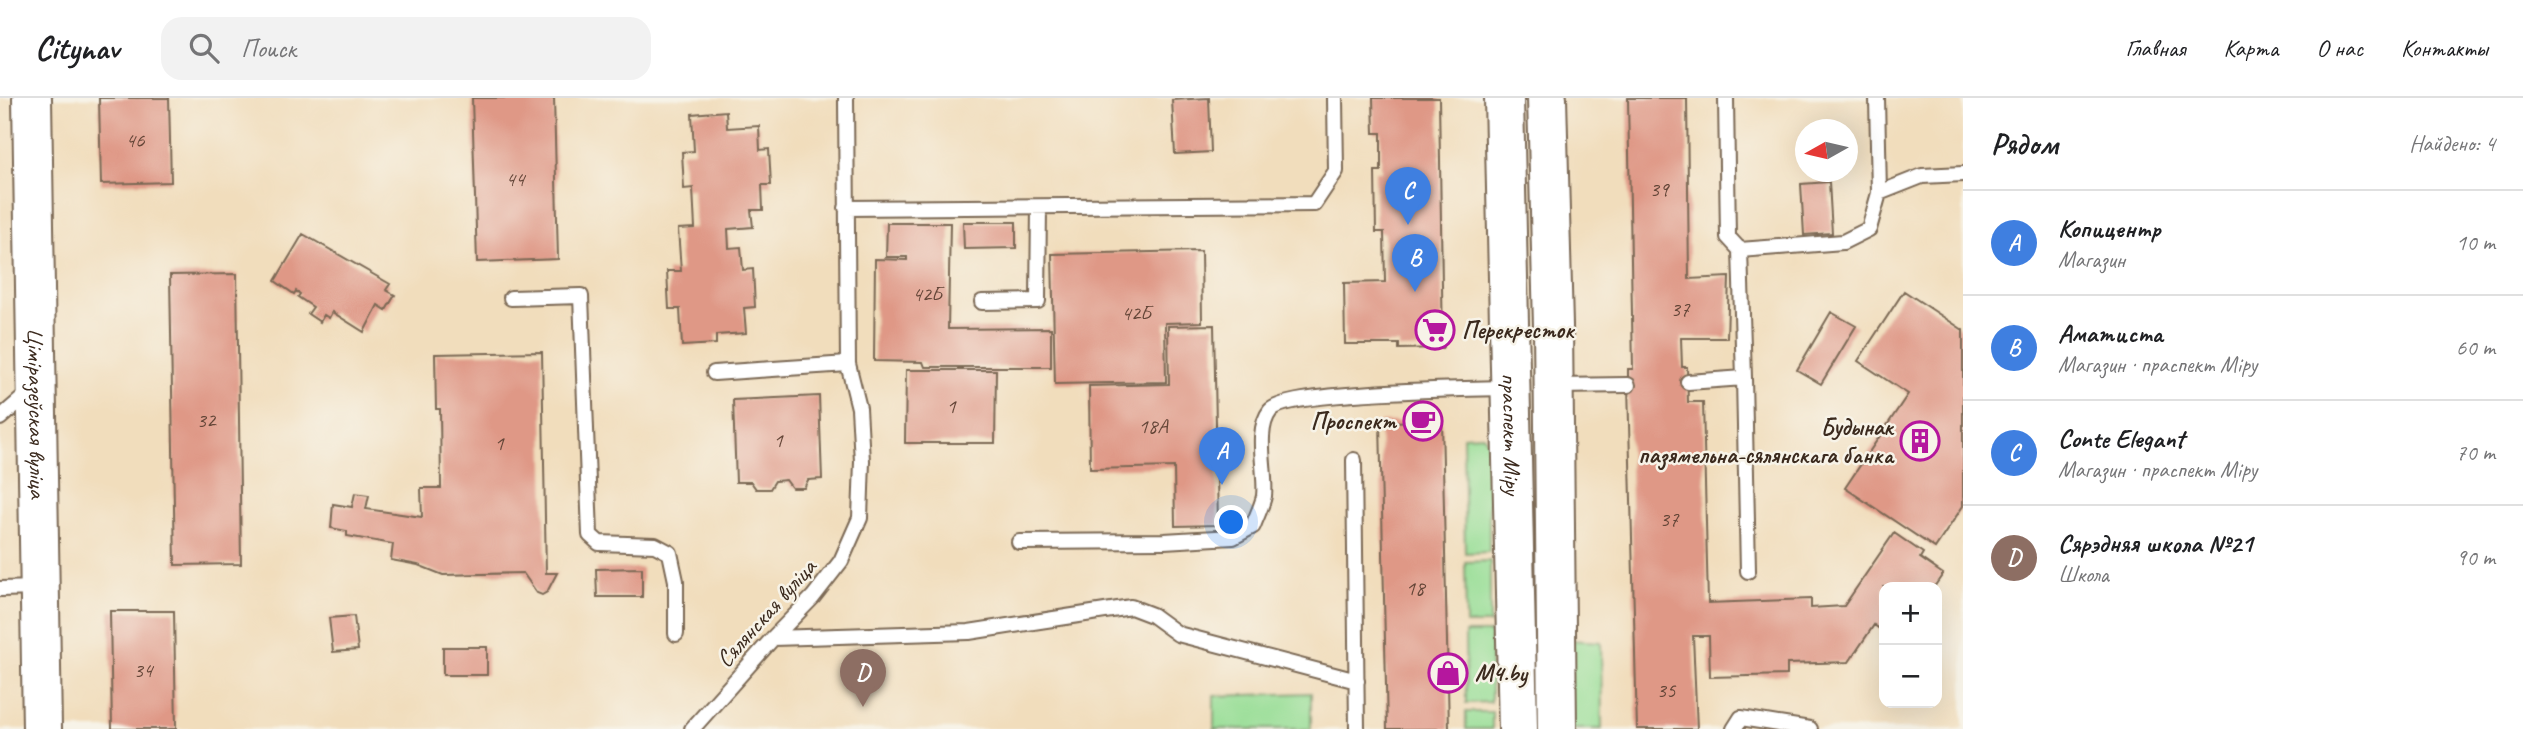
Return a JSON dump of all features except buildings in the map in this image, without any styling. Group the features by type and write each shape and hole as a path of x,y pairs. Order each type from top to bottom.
{"main road":[{"name":"Ціміразеўская вуліца","path":"32,98 42,729"},
{"name":"праспект Міру","path":"1504,98 1518,729"},
{"name":"праспект Міру","path":"1547,98 1558,729"}],"lane":[{"path":"714,373 848,365 846,98"},
{"path":"846,208 1314,204 1336,171 1335,98"},
{"path":"1726,98 1728,237 1740,250 1748,571"},
{"path":"1740,250 1843,242 1868,229 1879,192 1877,98"},
{"path":"1879,192 1922,176 1963,174"},
{"path":"982,302 1038,301 1039,207"},
{"path":"511,298 581,296 590,535 599,543 654,545 670,553 676,581 676,634"},
{"name":"Сялянская вуліца","path":"692,729 813,597 841,561 860,518 862,461 859,408 848,365"},
{"path":"1688,382 1744,378"},
{"path":"1554,386 1628,385"},
{"path":"0,418 36,387"},
{"path":"1019,542 1164,541 1233,537 1253,526 1264,497 1262,434 1270,411 1282,403 1317,397 1510,388"},
{"path":"1354,460 1357,729"},
{"path":"0,589 39,588"},
{"path":"773,638 969,632 1131,607 1152,615 1178,634 1357,681"},
{"path":"1734,729 1741,718 1810,729"}],"green space":[{"path":"1483,435 1489,443 1489,552 1465,553 1463,436"},
{"path":"1490,561 1490,624 1466,624 1465,562"},
{"path":"1465,633 1491,633 1491,702 1466,703"},
{"path":"1567,640 1601,642 1602,729 1569,729"},
{"path":"1311,693 1311,729 1214,729 1214,696"},
{"path":"1466,712 1492,712 1492,729 1466,729"}],"place":[{"name":"Conte Elegant","path":"1408,225"},
{"name":"Аматиста","path":"1415,292"},
{"name":"Перекресток","path":"1435,330"},
{"name":"Проспект","path":"1423,421"},
{"name":"Будынак пазямельна-сялянскага банка","path":"1920,441"},
{"name":"Копицентр","path":"1222,485"},
{"name":"М4.by","path":"1448,673"},
{"name":"Сярэдняя школа №21","path":"863,707"}]}
